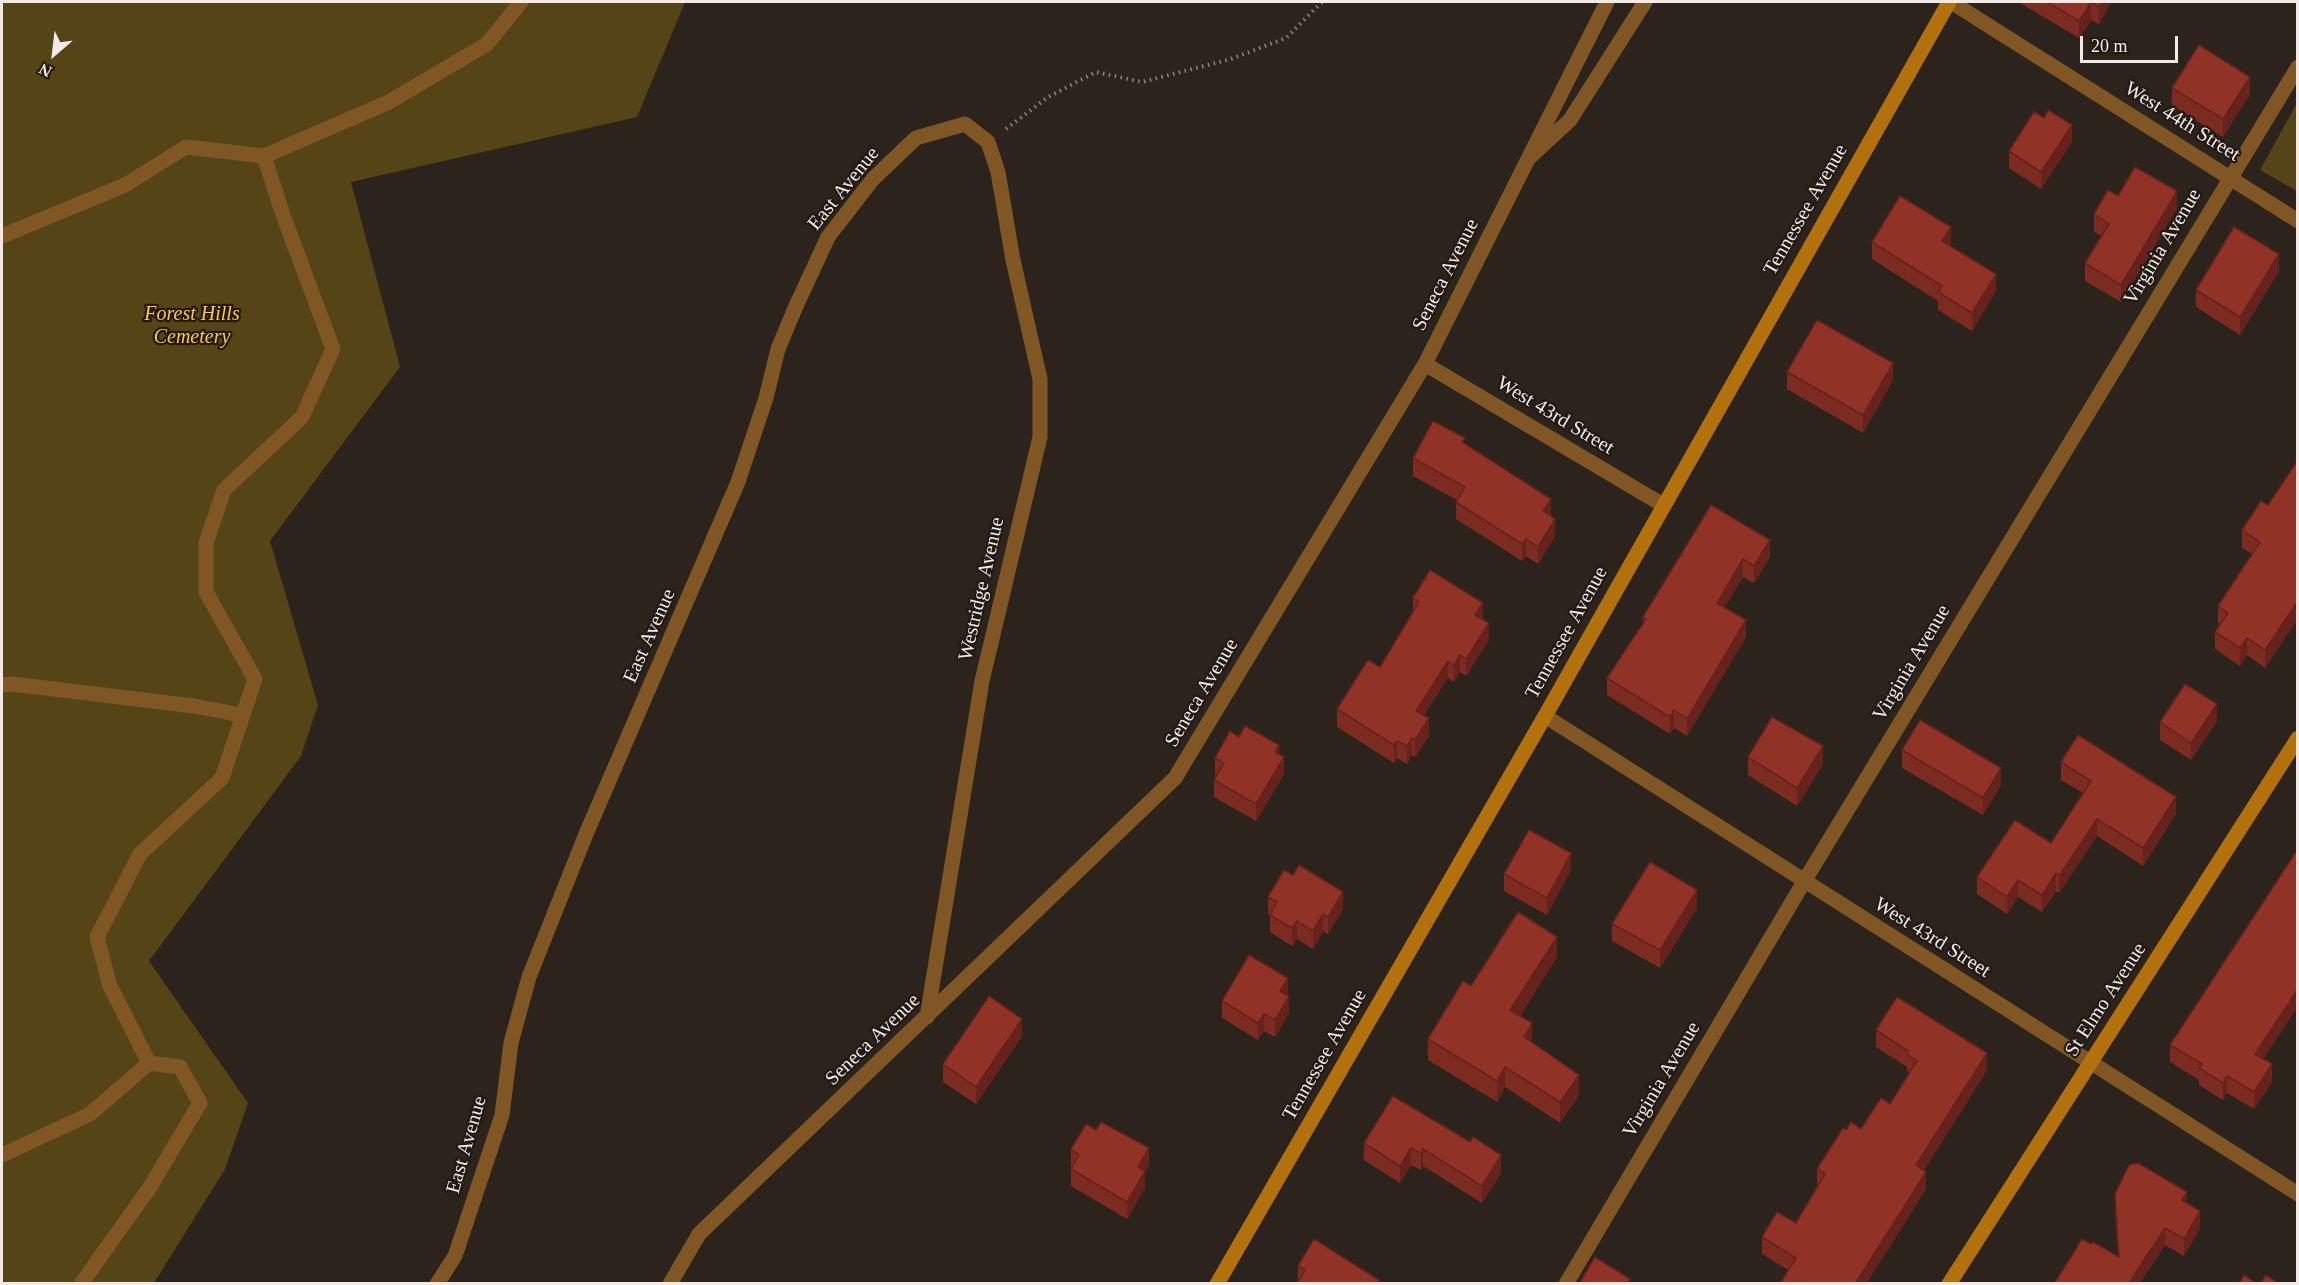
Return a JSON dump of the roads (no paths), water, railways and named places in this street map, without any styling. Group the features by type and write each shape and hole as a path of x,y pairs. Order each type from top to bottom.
{"street":[{"path":"2,236 125,185 186,147 264,156 389,102 487,44 521,2"},
{"name":"Seneca Avenue","path":"670,1284 699,1234 1175,778 1425,364 1607,2"},
{"path":"1529,157 1570,120 1645,2"},
{"name":"West 44th Street","path":"1950,2 2298,222"},
{"name":"Tennessee Avenue","path":"1217,1284 1545,716 1950,2"},
{"name":"Virginia Avenue","path":"1566,1284 1804,883 2298,67"},
{"name":"East Avenue","path":"437,1284 455,1256 502,1115 511,1043 529,977 586,834 738,482 766,398 778,349 824,247 873,179 916,138 965,124 988,142 998,172"},
{"path":"149,1063 110,986 98,937 140,855 222,778 255,679 206,592 206,543 224,490 303,417 333,349 283,215 264,156"},
{"name":"Westridge Avenue","path":"927,1017 982,681 1040,437 1040,379 1012,260 998,172"},
{"name":"West 43rd Street","path":"1425,364 1663,505"},
{"path":"2,685 12,684 194,706 242,715"},
{"name":"West 43rd Street","path":"1545,716 1804,883 2065,1045 2090,1064 2298,1194"},
{"name":"St Elmo Avenue","path":"1950,1284 2298,738"},
{"path":"2,1155 90,1114 149,1063 180,1067 200,1103 150,1187 81,1284"}],"park label":[{"name":"Forest Hills Cemetery","path":"192,326"}]}
